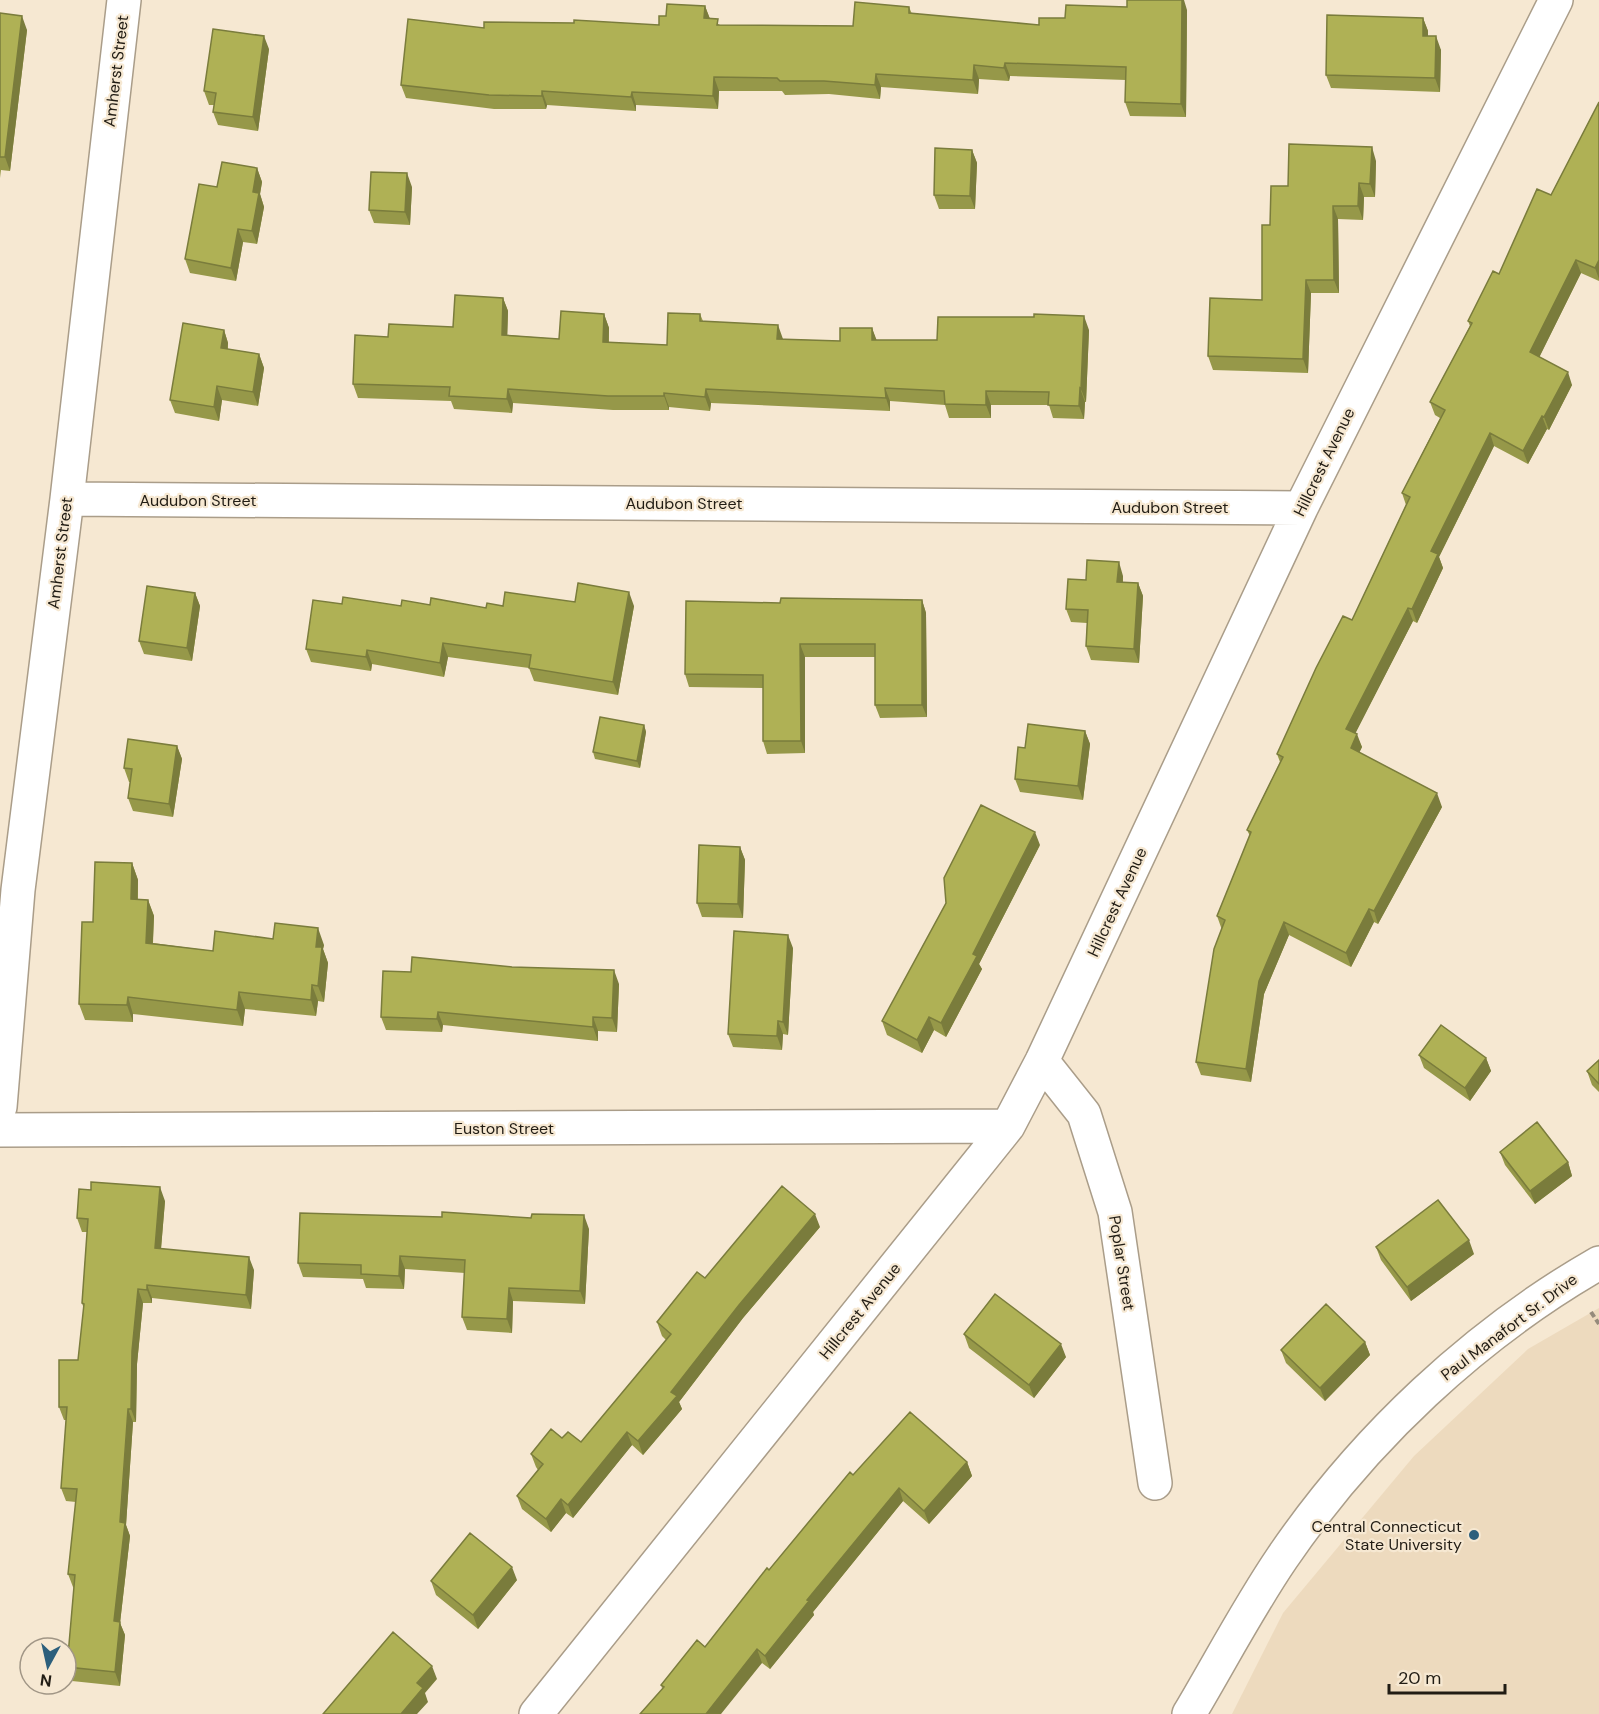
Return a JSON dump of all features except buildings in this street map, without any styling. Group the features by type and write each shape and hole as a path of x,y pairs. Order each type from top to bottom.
{"street":[{"name":"Amherst Street","path":"0,1107 9,890 67,499 124,0"},
{"name":"Hillcrest Avenue","path":"536,1714 1008,1126 1042,1061 1301,508 1556,0"},
{"name":"Audubon Street","path":"67,499 1301,508"},
{"name":"Poplar Street","path":"1042,1061 1084,1114 1115,1212 1155,1483"},
{"name":"Euston Street","path":"0,1130 1008,1126"},
{"name":"Paul Manafort Sr. Drive","path":"1189,1714 1282,1558 1326,1497 1362,1456 1441,1377 1537,1303 1599,1263"}],"path":[{"path":"1591,1311 1599,1324"}],"shaded area":[{"name":"Central Connecticut State University","path":"1599,1308 1599,1714 1232,1714 1283,1613 1414,1456 1528,1349"}],"place":[{"name":"Central Connecticut State University","path":"1474,1535"}]}
